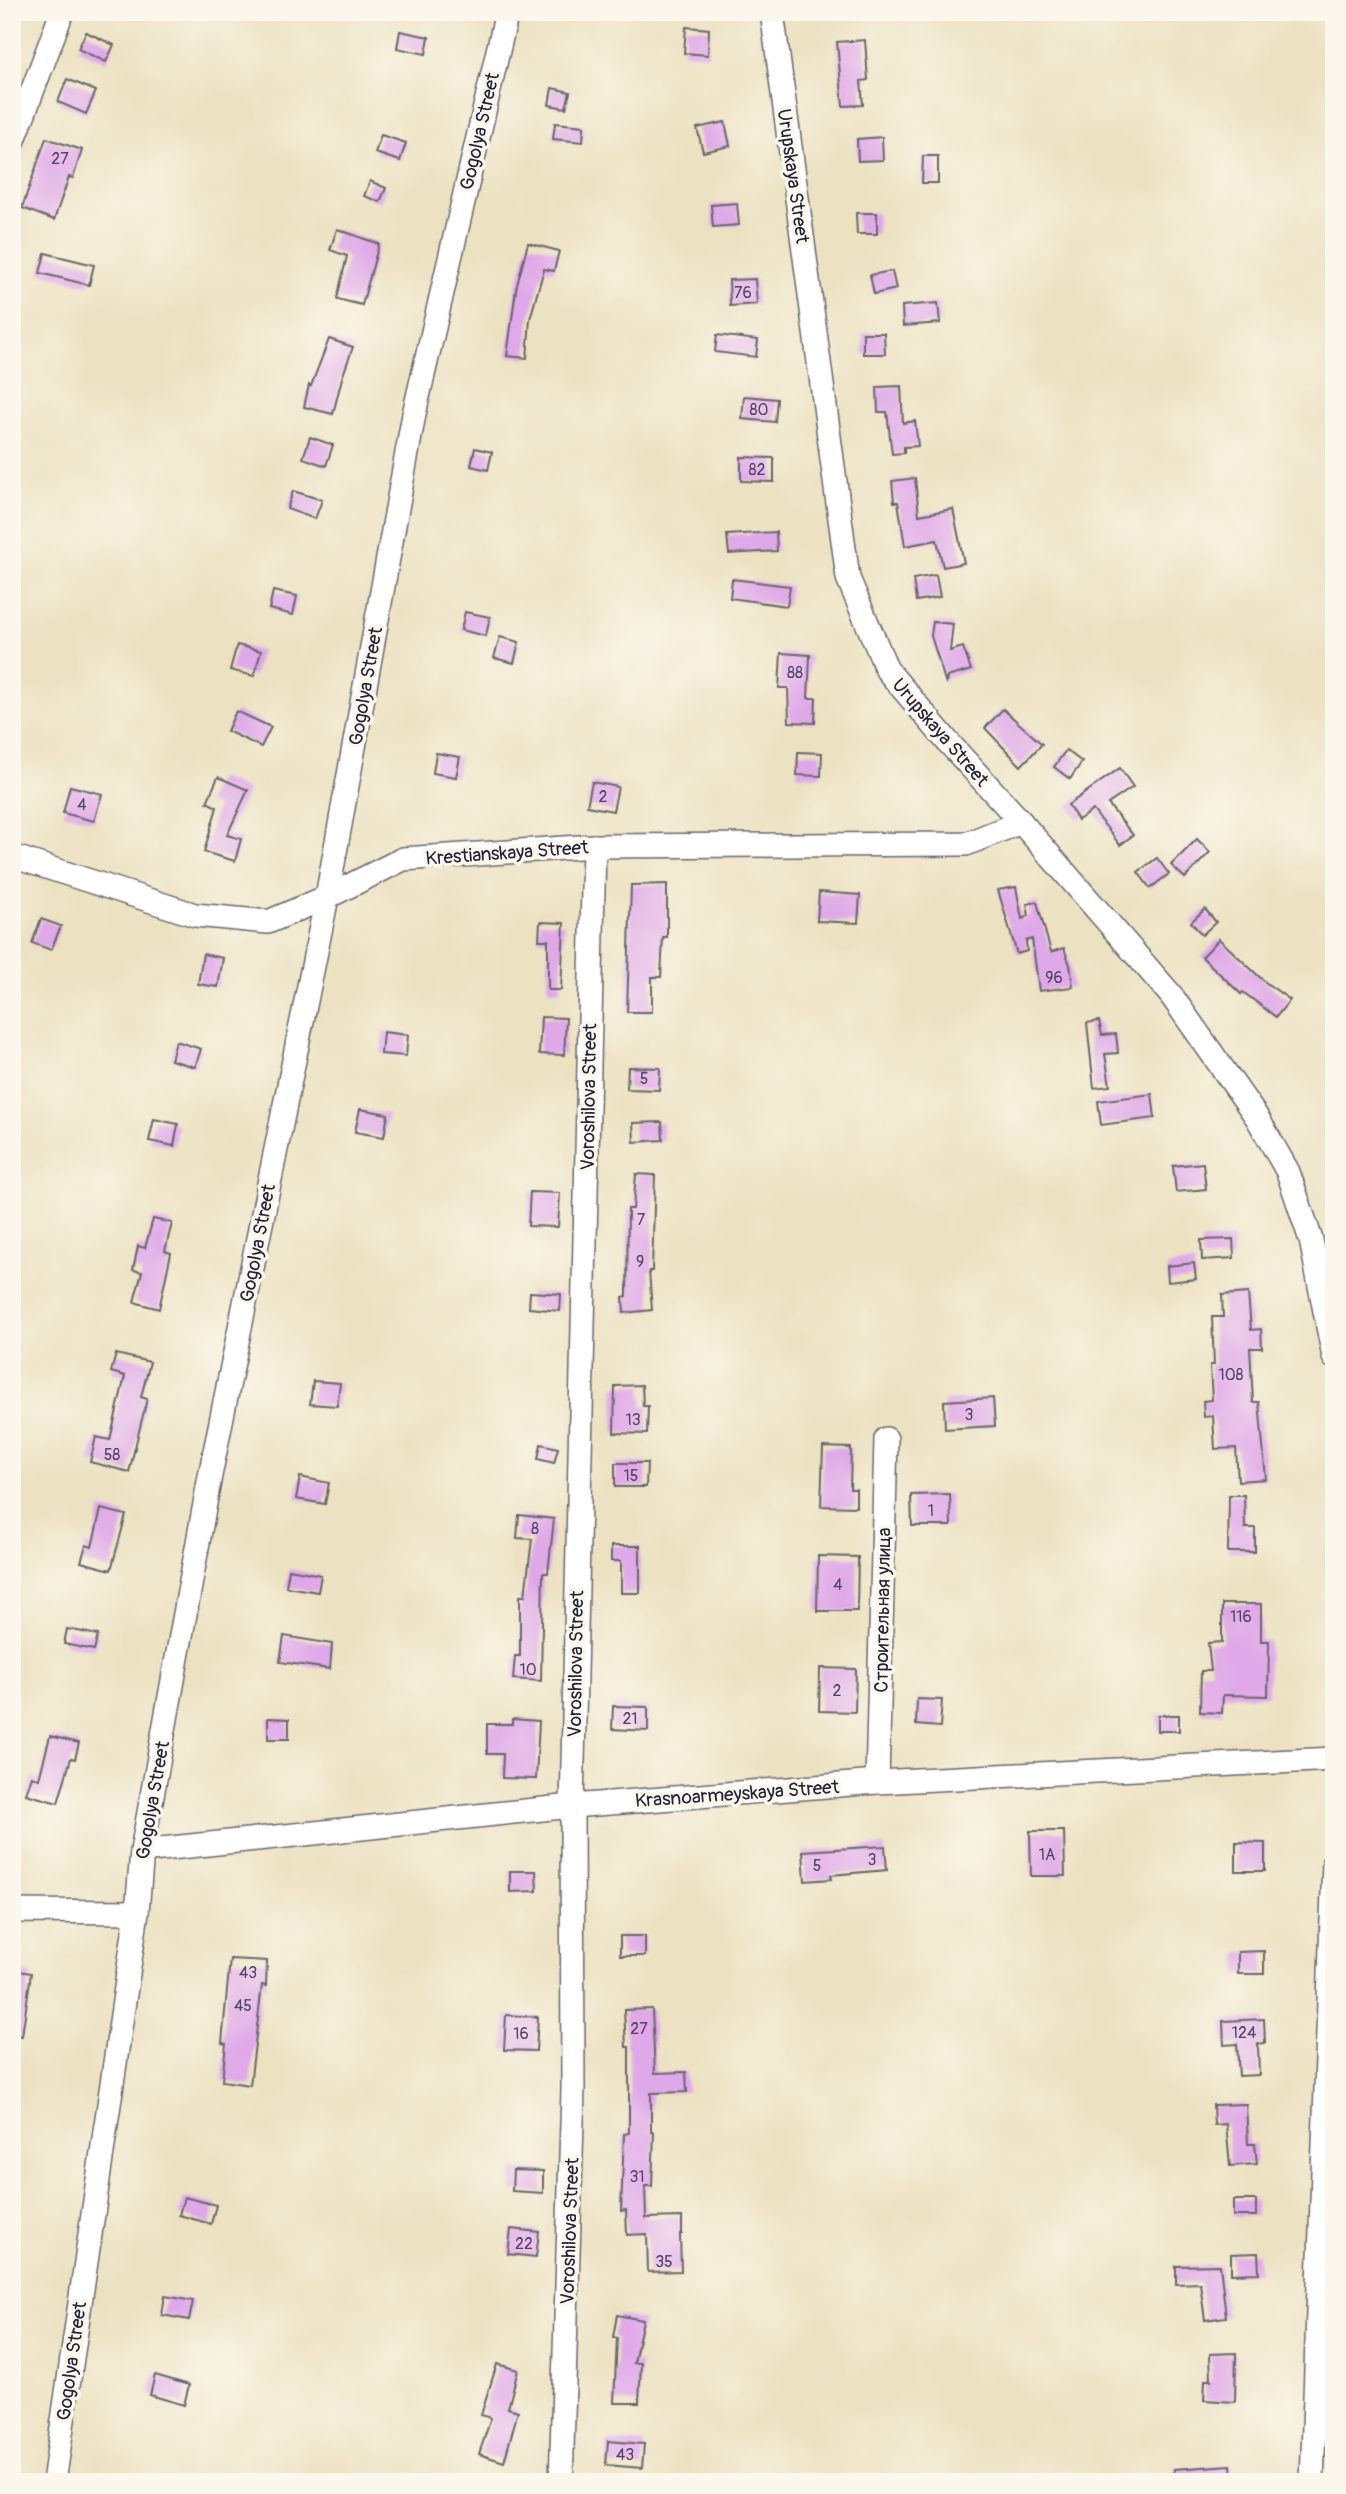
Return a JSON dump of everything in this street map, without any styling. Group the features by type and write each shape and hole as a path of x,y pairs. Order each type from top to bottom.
{"street":[{"path":"12,145 62,12"},
{"name":"Gogolya Street","path":"54,2482 137,1912 142,1851 210,1476 327,897 414,414 507,12"},
{"name":"Urupskaya Street","path":"772,12 848,578 887,670 1171,995 1258,1119 1288,1172 1311,1240 1334,1357"},
{"name":"Krestianskaya Street","path":"12,856 195,915 268,922 327,897 403,859 594,846 966,844 1021,822"},
{"name":"Voroshilova Street","path":"561,2482 573,2090 572,1805 594,846"},
{"name":"Строительная улица","path":"877,1782 886,1439"},
{"name":"Krasnoarmeyskaya Street","path":"142,1851 572,1805 877,1782 1334,1759"},
{"path":"1312,2482 1334,1862"},
{"path":"12,1911 137,1912"}],"building":[{"path":"686,27 709,29 708,55 684,53"},
{"path":"400,31 429,37 426,54 397,48"},
{"path":"86,32 114,45 106,62 78,49"},
{"path":"865,40 868,80 861,81 863,105 843,106 837,42"},
{"path":"67,79 96,91 86,114 58,102"},
{"path":"552,88 570,92 566,108 549,105"},
{"path":"725,122 730,146 703,152 697,128"},
{"path":"555,123 584,126 583,142 553,139"},
{"path":"381,135 406,143 400,161 375,153"},
{"path":"882,137 883,160 858,161 857,139"},
{"path":"46,138 82,150 54,220 22,208"},
{"path":"923,156 938,156 938,183 922,183"},
{"path":"370,181 386,188 380,202 364,196"},
{"path":"737,203 739,225 713,227 711,205"},
{"path":"856,213 877,213 877,234 857,234"},
{"path":"337,229 379,244 362,305 337,299 347,256 330,250"},
{"path":"528,243 559,251 554,271 544,269 530,319 527,358 507,356 516,289"},
{"path":"45,253 94,265 89,285 40,273"},
{"path":"892,271 896,289 874,294 870,275"},
{"path":"755,279 757,304 730,306 729,280"},
{"path":"938,303 940,323 903,326 902,306"},
{"path":"863,333 884,333 885,354 863,354"},
{"path":"717,335 758,340 756,357 715,352"},
{"path":"329,339 353,347 333,414 304,407 309,385 311,386"},
{"path":"901,386 903,423 915,421 918,446 904,447 904,453 892,454 887,412 878,412 877,387"},
{"path":"744,396 777,399 775,422 742,419"},
{"path":"310,437 333,445 326,466 303,458"},
{"path":"475,448 492,452 488,470 471,466"},
{"path":"741,457 774,458 774,482 741,481"},
{"path":"915,478 919,515 953,509 964,563 943,567 937,540 905,546 898,502 894,502 892,481"},
{"path":"293,491 322,500 315,519 287,509"},
{"path":"776,532 777,551 729,554 727,535"},
{"path":"936,575 940,597 916,601 913,579"},
{"path":"732,579 790,586 787,606 730,598"},
{"path":"273,591 297,596 293,615 269,609"},
{"path":"465,612 490,617 486,636 461,630"},
{"path":"933,622 953,624 950,651 963,647 971,670 947,677 946,684 931,636"},
{"path":"500,637 519,642 514,663 494,658"},
{"path":"237,645 261,651 254,676 230,670"},
{"path":"781,653 810,655 808,698 816,698 815,723 789,722 788,688 779,688"},
{"path":"1003,709 1042,744 1021,766 985,728"},
{"path":"236,711 271,727 261,747 227,731"},
{"path":"1066,750 1082,762 1070,779 1054,767"},
{"path":"798,752 822,753 821,776 797,775"},
{"path":"436,753 460,757 456,777 433,773"},
{"path":"1120,768 1133,787 1108,804 1133,835 1120,845 1093,810 1078,820 1068,805"},
{"path":"218,777 248,790 227,835 241,839 235,861 204,852 217,807 207,802"},
{"path":"592,782 618,787 613,811 587,806"},
{"path":"70,786 102,794 94,821 63,813"},
{"path":"1197,839 1210,852 1185,878 1171,865"},
{"path":"1157,858 1169,874 1150,888 1138,872"},
{"path":"667,884 667,937 663,937 661,977 652,977 652,1012 627,1012 631,885"},
{"path":"1016,887 1022,919 1029,916 1027,904 1037,902 1051,952 1064,948 1073,987 1039,991 1032,939 1026,941 1027,951 1017,954 998,890"},
{"path":"819,892 860,895 858,923 817,921"},
{"path":"1205,909 1216,922 1202,935 1191,922"},
{"path":"41,919 61,926 51,950 32,943"},
{"path":"540,922 564,923 561,990 548,990 548,940 539,940"},
{"path":"1219,939 1265,982 1290,1000 1276,1017 1243,992 1241,994 1202,957"},
{"path":"203,954 223,958 218,987 198,984"},
{"path":"541,1017 566,1018 564,1055 539,1054"},
{"path":"1099,1021 1102,1035 1116,1034 1118,1053 1105,1054 1110,1086 1094,1088 1087,1023"},
{"path":"383,1032 408,1035 406,1056 381,1054"},
{"path":"176,1041 201,1049 195,1067 171,1060"},
{"path":"628,1067 660,1068 659,1090 627,1089"},
{"path":"1152,1094 1155,1118 1101,1125 1098,1101"},
{"path":"360,1109 388,1114 384,1137 355,1132"},
{"path":"154,1119 178,1124 174,1146 149,1141"},
{"path":"662,1122 663,1140 634,1142 633,1123"},
{"path":"1203,1163 1206,1189 1176,1192 1173,1166"},
{"path":"636,1174 655,1175 652,1271 649,1271 652,1310 624,1313 623,1297 627,1296 628,1209 633,1209"},
{"path":"530,1192 560,1193 558,1227 528,1226"},
{"path":"153,1219 172,1223 165,1251 171,1253 159,1309 134,1302 142,1272 133,1270 138,1246 145,1248"},
{"path":"1233,1239 1234,1258 1202,1260 1201,1240"},
{"path":"1194,1263 1196,1279 1168,1282 1167,1266"},
{"path":"530,1292 561,1294 560,1311 529,1308"},
{"path":"1248,1293 1251,1330 1261,1329 1262,1348 1250,1348 1253,1402 1259,1402 1266,1479 1238,1481 1236,1448 1215,1449 1213,1416 1204,1417 1203,1401 1212,1400 1212,1317 1223,1317 1222,1295"},
{"path":"116,1354 150,1362 141,1397 147,1399 129,1472 90,1462 96,1437 110,1440 125,1376 111,1372"},
{"path":"313,1381 340,1383 337,1406 310,1404"},
{"path":"642,1385 643,1406 648,1406 647,1434 614,1433 615,1386"},
{"path":"993,1398 995,1426 945,1429 944,1401"},
{"path":"541,1444 558,1448 554,1463 538,1459"},
{"path":"823,1447 851,1448 850,1489 856,1489 856,1507 821,1506"},
{"path":"615,1463 647,1463 646,1487 615,1487"},
{"path":"300,1477 329,1483 325,1504 296,1499"},
{"path":"950,1494 951,1526 912,1526 911,1495"},
{"path":"1229,1495 1244,1495 1245,1528 1255,1528 1255,1552 1228,1552"},
{"path":"101,1509 126,1515 111,1570 81,1562 86,1545 92,1547"},
{"path":"519,1515 554,1519 548,1573 543,1573 541,1681 513,1679 515,1656 520,1656 520,1596 525,1596 532,1539 517,1538"},
{"path":"611,1546 640,1546 640,1593 621,1593 621,1561 611,1561"},
{"path":"818,1556 858,1557 857,1611 817,1611"},
{"path":"289,1569 321,1575 318,1592 286,1587"},
{"path":"1222,1604 1261,1604 1261,1641 1269,1641 1268,1696 1223,1695 1222,1713 1200,1712 1201,1671 1211,1671 1208,1643 1222,1642"},
{"path":"67,1629 98,1635 94,1650 64,1644"},
{"path":"284,1636 332,1644 330,1669 280,1662"},
{"path":"820,1668 856,1669 855,1712 819,1711"},
{"path":"917,1699 942,1700 940,1727 916,1725"},
{"path":"613,1706 648,1707 648,1731 612,1729"},
{"path":"1158,1715 1179,1715 1179,1731 1158,1731"},
{"path":"268,1718 289,1719 289,1739 268,1739"},
{"path":"512,1719 539,1721 536,1779 502,1778 503,1754 487,1754 487,1724 512,1724"},
{"path":"50,1736 79,1743 75,1759 71,1758 58,1803 26,1794 32,1776 39,1779"},
{"path":"1030,1831 1064,1831 1065,1876 1031,1876"},
{"path":"1236,1842 1265,1843 1265,1871 1236,1871"},
{"path":"885,1846 887,1870 831,1875 832,1879 805,1881 803,1851"},
{"path":"510,1871 536,1871 537,1891 510,1892"},
{"path":"620,1936 645,1936 645,1956 620,1956"},
{"path":"1264,1951 1264,1974 1238,1974 1238,1952"},
{"path":"230,1959 267,1961 266,1986 262,1985 250,2085 222,2081 226,2044 222,2043"},
{"path":"12,1970 31,1973 22,2036 12,2035"},
{"path":"652,2009 655,2073 686,2072 687,2092 651,2093 651,2132 654,2132 652,2186 645,2186 646,2218 682,2217 681,2271 648,2272 647,2234 627,2235 626,2210 621,2211 624,2134 629,2133 629,2047 626,2047 624,2010"},
{"path":"506,2015 538,2017 536,2051 504,2050"},
{"path":"1264,2019 1265,2043 1258,2044 1259,2075 1239,2076 1237,2044 1224,2045 1223,2021"},
{"path":"1246,2104 1248,2144 1255,2144 1257,2164 1230,2166 1226,2124 1214,2125 1213,2105"},
{"path":"513,2170 543,2171 543,2193 512,2191"},
{"path":"184,2197 216,2205 211,2224 179,2215"},
{"path":"1233,2200 1256,2200 1256,2216 1233,2216"},
{"path":"511,2229 539,2232 536,2257 508,2254"},
{"path":"1258,2253 1259,2273 1231,2274 1231,2254"},
{"path":"1220,2265 1226,2317 1205,2320 1200,2283 1176,2284 1176,2266"},
{"path":"165,2296 193,2301 189,2320 162,2315"},
{"path":"617,2315 643,2320 634,2363 641,2363 639,2403 614,2403 617,2338 613,2337"},
{"path":"1236,2353 1235,2402 1204,2400 1205,2380 1211,2380 1210,2354"},
{"path":"497,2364 518,2370 508,2408 518,2411 504,2462 479,2454 491,2418 481,2415"},
{"path":"155,2375 189,2385 184,2405 150,2395"},
{"path":"608,2441 644,2444 642,2468 606,2465"},
{"path":"1231,2465 1233,2482 1174,2482 1174,2469"}]}
